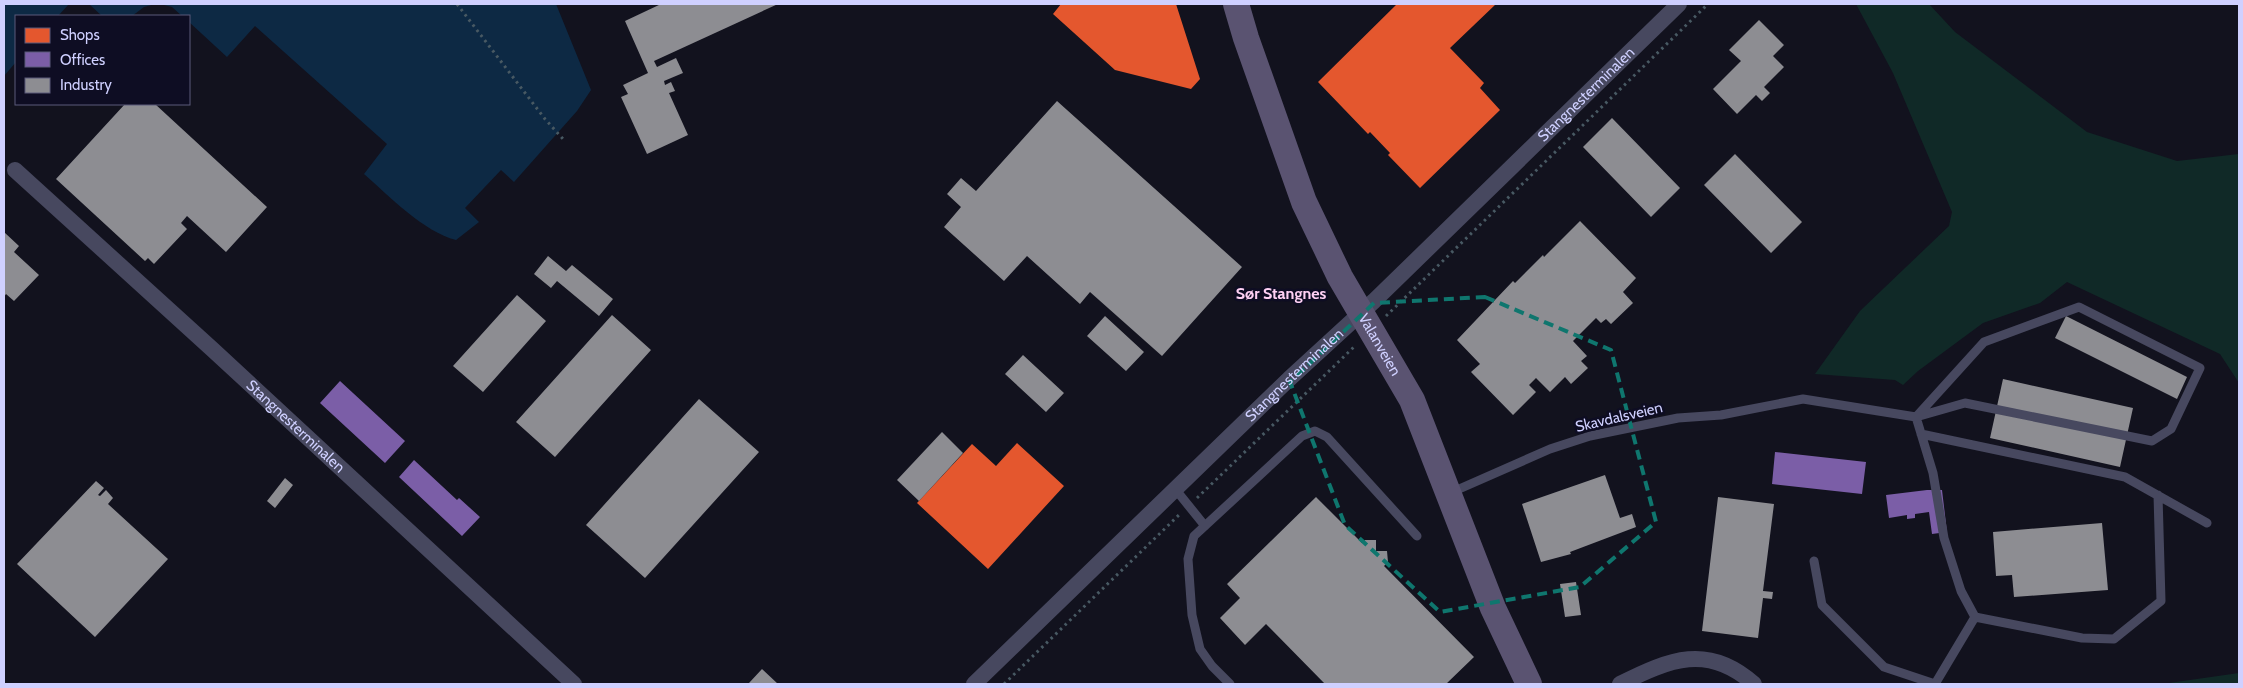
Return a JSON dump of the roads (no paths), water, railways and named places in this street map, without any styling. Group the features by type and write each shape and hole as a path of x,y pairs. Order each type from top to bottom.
{"main road":[{"name":"Valanveien","path":"1236,4 1246,38 1304,202 1340,277 1374,315 1412,400 1493,608 1529,684"}],"street":[{"name":"Stangnesterminalen","path":"974,684 1289,379 1374,315 1680,4"},
{"name":"Stangnesterminalen","path":"15,170 212,348 574,684"},
{"path":"1620,684 1668,663 1694,658 1718,661 1733,667 1754,684"}],"lane":[{"path":"2079,307 2200,368 2171,429 2152,441 1965,403 1916,417 1984,342 2079,307"},
{"name":"Skavdalsveien","path":"1449,493 1550,449 1590,436 1678,418 1720,415 1803,398 1916,417"},
{"path":"1916,417 1932,473 1944,538 1961,591 1975,618"},
{"path":"1230,684 1212,666 1200,649 1192,614 1188,559 1194,536 1302,436 1315,431 1327,437 1417,536"},
{"path":"1921,434 2125,477 2207,523"},
{"path":"1176,490 1205,526"},
{"path":"1975,618 2082,638 2114,639 2161,601 2158,495"},
{"path":"1814,561 1822,605 1884,667 1935,684 1975,618"}],"water":[{"path":"4,4 69,4 59,15 15,15 15,63 4,76"},
{"path":"89,4 155,4 144,7 133,15 101,15"},
{"path":"160,4 556,4 591,90 577,111 514,182 501,170 465,208 479,222 456,240 444,236 419,221 364,174 387,144 255,26 227,57 190,23 190,15 181,15 172,7"}],"district":[{"name":"Sør Stangnes","path":"1281,293"}]}
